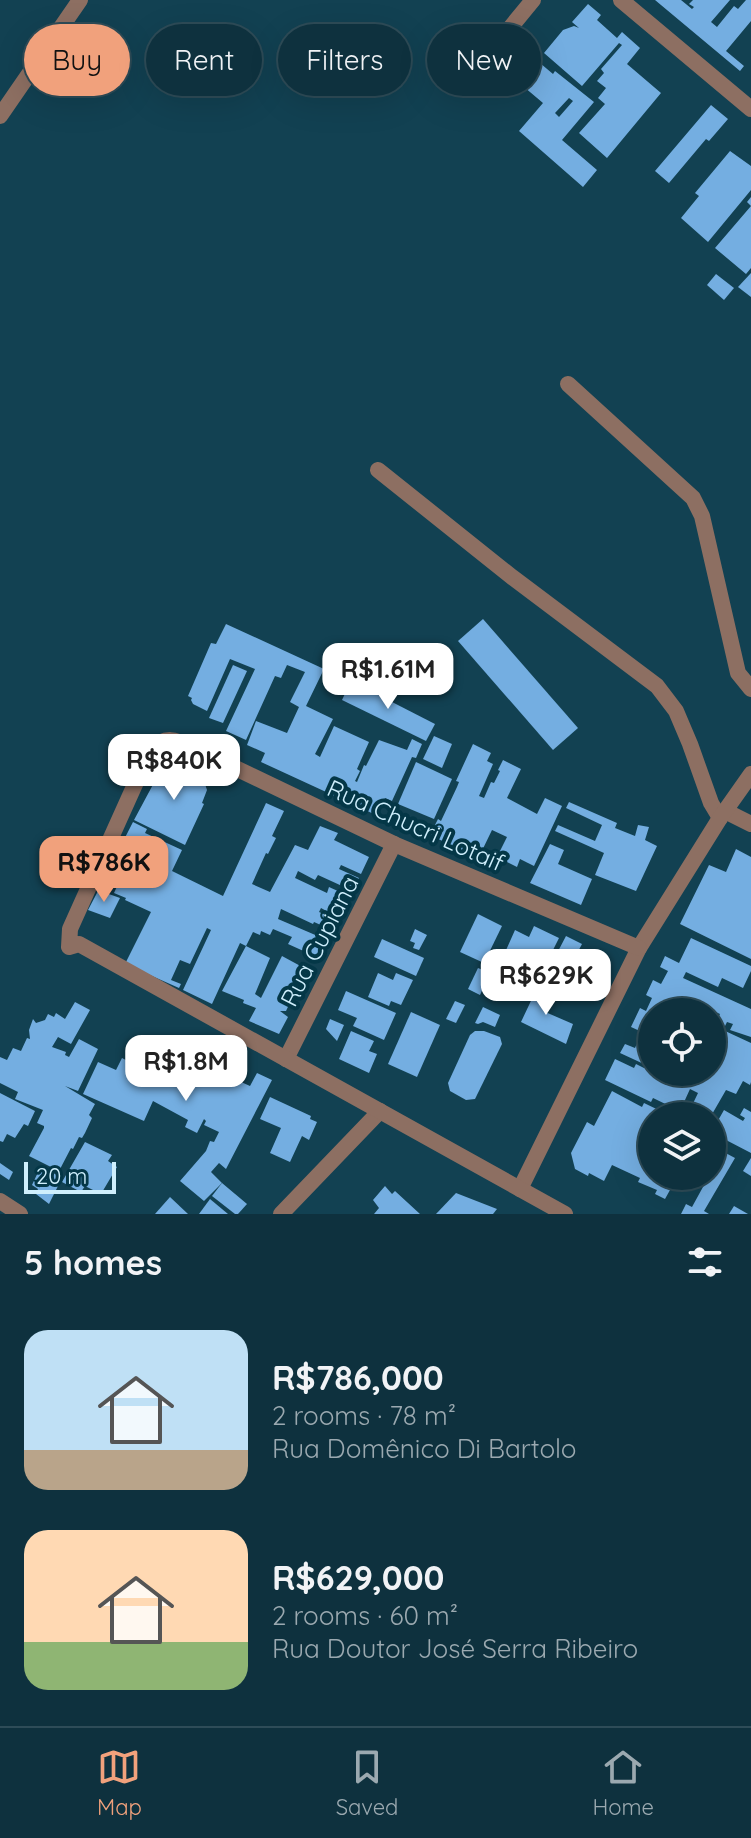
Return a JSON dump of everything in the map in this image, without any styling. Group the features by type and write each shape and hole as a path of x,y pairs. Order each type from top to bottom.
{"street":[{"path":"0,116 80,0"},
{"path":"513,24 533,0"},
{"path":"621,0 751,109"},
{"path":"568,384 693,498 702,516 738,673 751,689"},
{"path":"378,470 512,577 657,686 676,711 711,803 722,814 751,824"},
{"name":"Rua Chucri Lotaif","path":"286,1059 79,944 69,947 70,929 150,751 167,739 394,844 639,948"},
{"path":"520,1189 639,948 722,814 751,774"},
{"name":"Rua Cupiana","path":"286,1059 394,844"},
{"path":"286,1059 565,1214"},
{"path":"281,1214 380,1111"},
{"path":"0,1201 20,1214"}],"building":[{"path":"655,0 681,0 692,9 694,7 689,4 693,0 730,0 711,22 717,27 734,6 738,9 746,0 751,0 751,21 726,51 744,66 740,71"},
{"path":"588,4 601,15 597,20 617,38 622,32 640,48 627,64 661,93 607,158 579,133 605,104 598,98 606,88 597,81 604,73 601,69 622,45 619,43 582,86 544,53 563,30 574,26 579,28 572,22"},
{"path":"541,64 553,74 555,71 594,102 562,140 597,170 583,187 519,131 543,103 535,96 541,96","holes":["569,98 573,101 559,117 555,113"]},
{"path":"711,105 728,119 709,141 706,139 669,183 655,171"},
{"path":"730,151 751,166 751,190 708,242 681,218 699,196 695,193"},
{"path":"751,206 751,268 746,274 715,248"},
{"path":"751,273 751,297 738,287"},
{"path":"716,274 734,288 724,300 707,285"},
{"path":"483,619 578,728 553,750 458,641"},
{"path":"226,624 324,669 306,706 333,719 315,754 320,757 334,726 369,742 355,781 379,740 407,750 412,739 422,744 416,758 412,757 392,801 385,798 376,815 261,762 265,753 247,745 256,721 287,733 299,707 290,702 305,672 287,665 281,678 275,676 246,740 226,731 255,669 230,659 207,711 193,704 188,696 211,643 216,644"},
{"path":"233,665 247,671 223,723 209,718"},
{"path":"351,681 435,724 426,741 342,700"},
{"path":"434,736 452,744 442,768 423,759"},
{"path":"473,744 491,753 487,761 493,764 479,796 484,798 491,782 494,783 503,760 521,769 507,798 537,814 545,798 562,806 534,866 520,859 517,867 497,857 507,837 492,830 477,861 430,835 438,819 441,821"},
{"path":"171,762 194,766 192,777 204,781 207,790 204,804 185,845 134,820 164,764"},
{"path":"416,762 452,779 434,819 398,804"},
{"path":"569,802 617,823 615,828 635,836 638,825 649,827 645,840 657,846 636,891 595,875 604,853 555,831 558,825 595,841 602,825 566,808"},
{"path":"266,803 284,811 272,836 276,838 252,884 270,892 295,845 308,850 320,826 338,833 334,840 369,857 361,874 341,865 339,869 359,878 353,891 318,875 315,880 298,871 295,878 327,893 329,887 340,892 330,913 321,908 319,912 328,916 323,926 281,909 278,919 327,940 319,958 288,944 292,937 273,929 270,935 253,932 246,946 240,943 212,1004 183,990 211,930 207,928 190,964 180,960 171,980 181,984 179,988 125,964 151,912 114,893 123,873 110,867 133,822 147,829 145,833 182,850 172,871 223,896"},
{"path":"550,844 564,850 558,864 592,879 581,905 530,883"},
{"path":"736,849 751,857 751,959 680,924 709,865 726,872"},
{"path":"103,888 108,889 106,893 120,898 110,918 88,910 98,891 102,892"},
{"path":"478,914 502,926 484,963 460,952"},
{"path":"534,926 559,938 536,984 513,973 508,983 494,977 515,930 529,937"},
{"path":"415,929 427,935 419,950 413,948 415,943 410,941"},
{"path":"566,936 582,944 573,961 585,966 593,950 607,957 610,969 601,987 569,971 559,991 542,982"},
{"path":"691,938 751,966 743,988 722,978 718,987 686,972 683,978 751,1009 751,1037 730,1030 733,1024 726,1024 726,998 652,998 646,995 653,980 661,984 668,971 660,967 665,956 679,963"},
{"path":"382,939 424,958 416,976 374,957"},
{"path":"246,946 270,958 255,994 261,998 282,956 306,969 286,1011 280,1011 288,1017 279,1034 249,1021 256,1008 222,991"},
{"path":"478,968 490,973 480,995 468,989"},
{"path":"378,973 393,980 396,973 413,980 401,1005 391,1001 389,1006 368,997"},
{"path":"538,986 556,994 551,1005 547,1003 543,1011 573,1024 566,1044 521,1022"},
{"path":"346,991 396,1013 384,1040 353,1026 357,1018 338,1010"},
{"path":"455,1001 465,1005 456,1023 446,1019"},
{"path":"75,1002 90,1010 71,1044 58,1037 52,1047 66,1052 65,1055 69,1057 79,1039 98,1049 78,1091 65,1086 95,1104 85,1133 71,1148 59,1171 29,1156 44,1128 37,1123 43,1110 15,1099 18,1092 0,1083 0,1057 7,1060 13,1048 21,1051 27,1038 30,1039 33,1019 36,1023 45,1020 48,1014 54,1017 56,1013 65,1019"},
{"path":"483,1007 500,1015 495,1027 483,1022 475,1023"},
{"path":"411,1012 440,1025 417,1077 388,1064"},
{"path":"638,1012 638,1030 631,1027"},
{"path":"330,1019 344,1025 337,1041 326,1029"},
{"path":"351,1031 374,1041 369,1051 377,1054 369,1073 339,1059"},
{"path":"475,1031 500,1037 502,1044 475,1099 466,1100 450,1091 448,1083 470,1035"},
{"path":"726,1031 751,1043 750,1085 743,1081 736,1094 726,1090 719,1102 694,1102 698,1093 690,1089 684,1102 661,1102 653,1098 651,1102 605,1080 615,1059 634,1068 636,1064 638,1086 726,1086"},
{"path":"638,1041 638,1061 620,1053 625,1044 635,1048"},
{"path":"155,1042 174,1049 160,1080 166,1083 184,1049 217,1067 222,1057 237,1063 230,1077 250,1086 257,1073 272,1080 226,1169 219,1163 211,1172 222,1183 204,1201 180,1181 219,1132 204,1125 204,1119 197,1133 185,1127 188,1120 153,1101 144,1121 83,1094 98,1062 116,1070 122,1058 145,1070"},
{"path":"612,1091 638,1105 638,1177 612,1165 604,1181 575,1169 571,1153 587,1122 594,1126"},
{"path":"0,1093 35,1111 28,1126 24,1124 15,1138 7,1134 3,1142 0,1141"},
{"path":"270,1097 311,1116 310,1119 317,1122 309,1140 302,1136 290,1162 270,1153 281,1128 260,1119"},
{"path":"744,1108 751,1112 751,1153 726,1140 726,1111 743,1121 745,1118 740,1115"},
{"path":"85,1142 112,1155 108,1161 117,1167 101,1194 85,1186 81,1192 62,1182"},
{"path":"726,1153 735,1158 726,1173"},
{"path":"751,1158 751,1176 743,1171"},
{"path":"0,1163 13,1172 9,1180 0,1174"},
{"path":"41,1166 62,1178 49,1204 36,1194 38,1189 32,1185"},
{"path":"222,1183 247,1204 238,1214 212,1196"},
{"path":"385,1186 420,1214 374,1214 379,1208 373,1200"},
{"path":"657,1190 670,1190 665,1199 655,1194"},
{"path":"701,1190 716,1190 704,1211 709,1214 681,1214 686,1204 692,1207"},
{"path":"456,1193 497,1209 493,1214 436,1214"},
{"path":"170,1197 188,1214 155,1214"},
{"path":"210,1199 228,1214 199,1214"},
{"path":"734,1206 748,1214 729,1214"}]}
